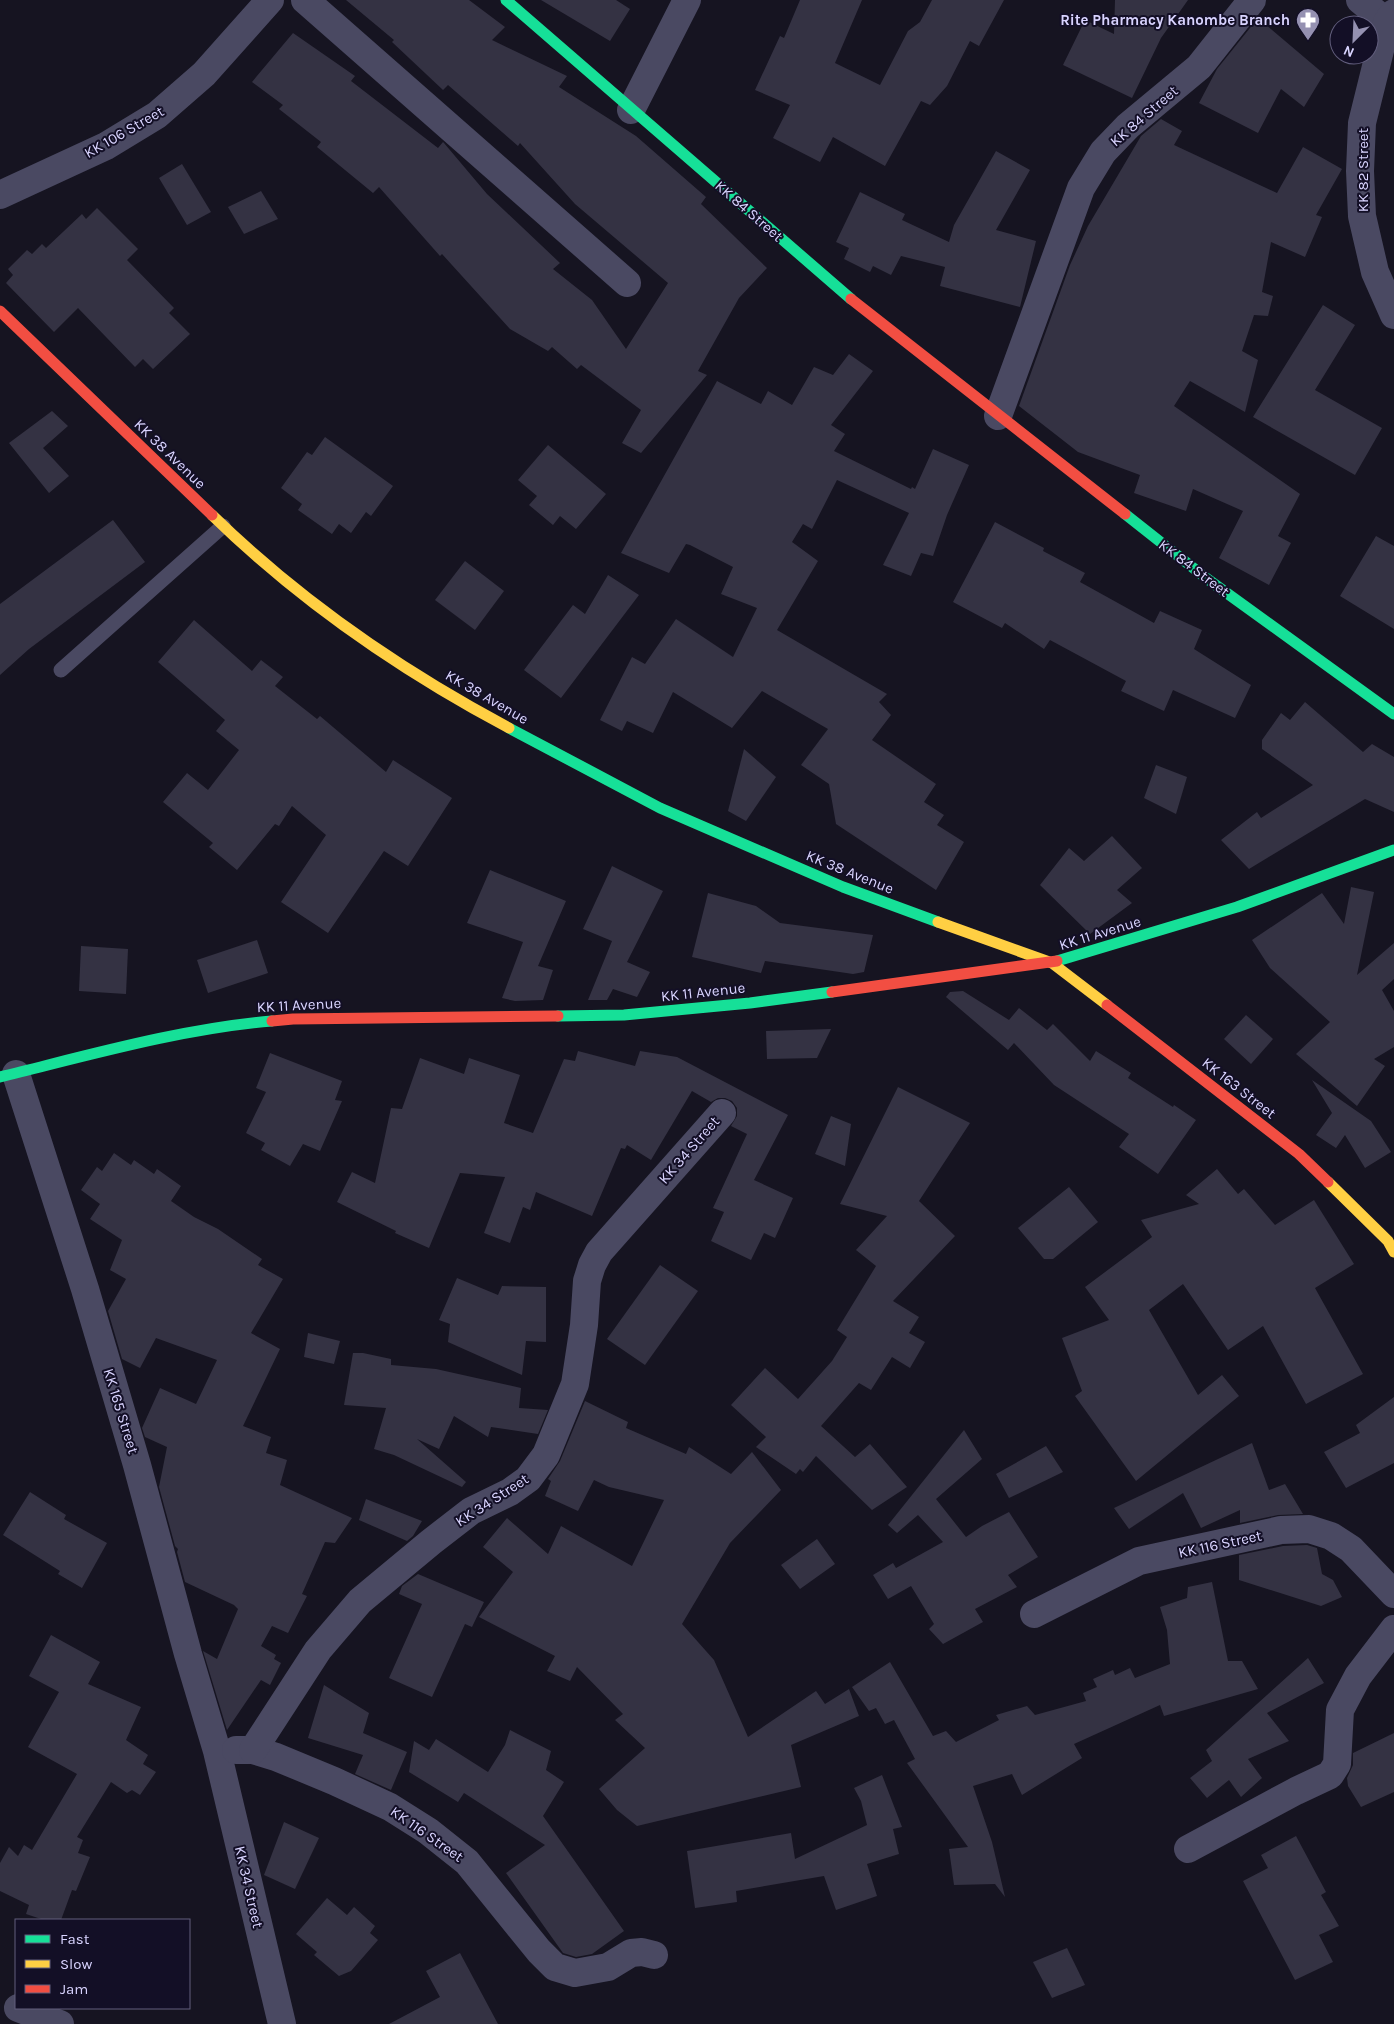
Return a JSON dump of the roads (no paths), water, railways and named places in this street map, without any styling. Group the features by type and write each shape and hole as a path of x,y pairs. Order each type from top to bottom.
{"street":[{"name":"KK 106 Street","path":"0,195 106,146 157,116 204,74 270,0"},
{"path":"305,0 627,283"},
{"name":"KK 84 Street","path":"506,0 861,307 1206,578 1394,714"},
{"path":"631,110 688,0"},
{"name":"KK 84 Street","path":"998,416 1081,188 1103,152 1128,126 1173,91 1199,67 1252,0"},
{"name":"KK 82 Street","path":"1360,0 1392,21 1362,124 1360,170 1362,216 1375,272 1394,315"},
{"name":"KK 38 Avenue","path":"0,311 223,526 284,580 379,649 470,707 651,803 843,887 1052,963"},
{"name":"KK 11 Avenue","path":"8,1076 174,1035 226,1025 293,1019 624,1015 750,1003 1052,963 1238,907 1394,850"},
{"name":"KK 163 Street","path":"1052,963 1299,1154 1392,1244"},
{"name":"KK 165 Street","path":"8,1076 82,1280 137,1465 188,1654 217,1751"},
{"name":"KK 34 Street","path":"253,1750 318,1650 360,1601 471,1511 510,1492 528,1479 546,1455 575,1384 584,1325 587,1281 592,1265 600,1252 722,1113"},
{"name":"KK 116 Street","path":"1034,1614 1139,1561 1281,1530 1309,1529 1331,1536 1351,1549 1394,1594"},
{"path":"1188,1850 1296,1791 1330,1775 1337,1764 1340,1710 1358,1676 1394,1630"},
{"name":"KK 116 Street","path":"217,1751 253,1750 276,1757 390,1807 428,1831 467,1862 555,1968 575,1974 608,1967 631,1954 642,1952 654,1955"},
{"name":"KK 34 Street","path":"217,1751 282,2024"},
{"path":"0,2001 15,2006"},
{"path":"22,2009 60,2024"}],"lane":[{"path":"61,670 223,526"}],"place":[{"name":"Rite Pharmacy Kanombe Branch","path":"1308,41"}]}
